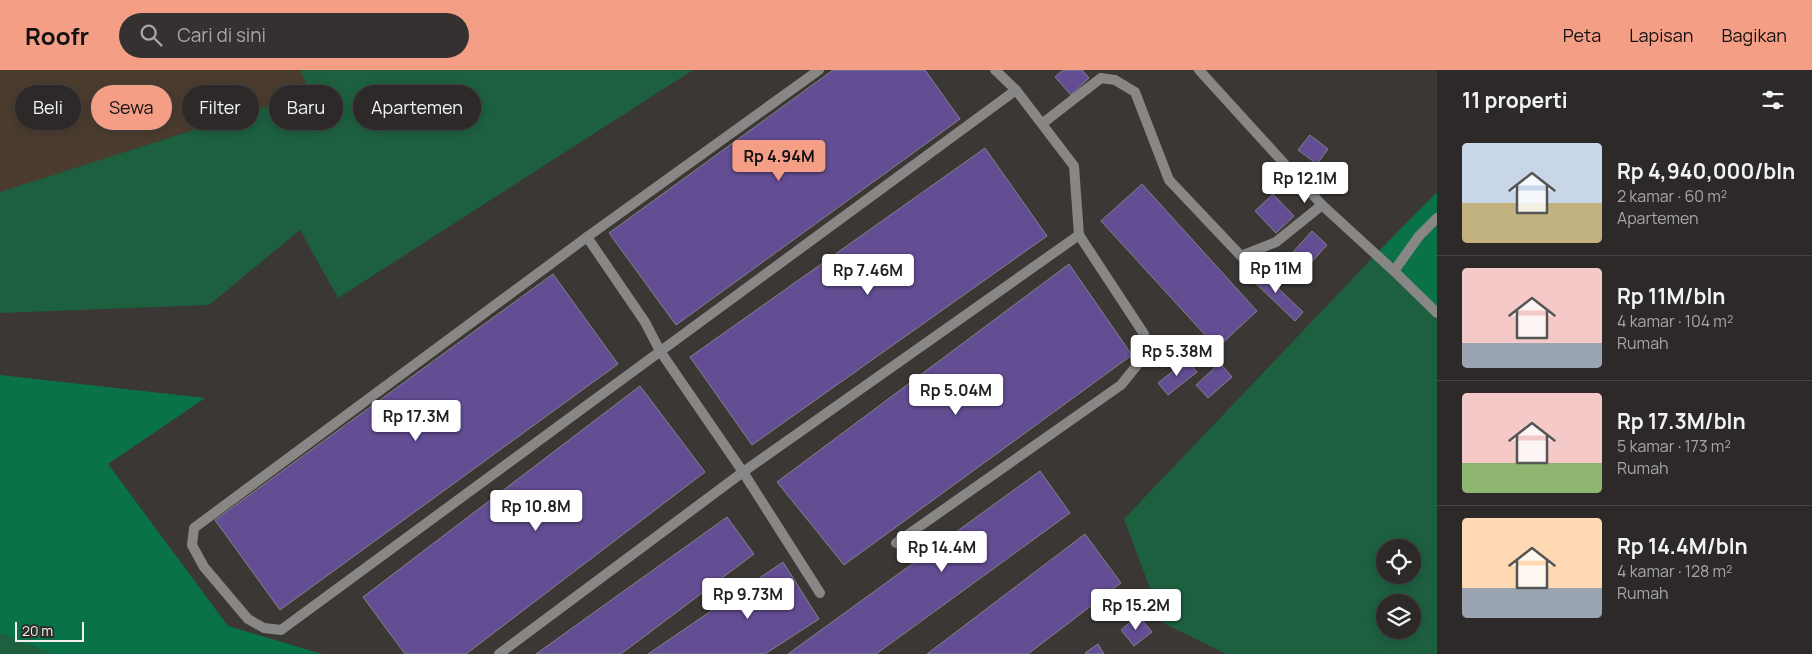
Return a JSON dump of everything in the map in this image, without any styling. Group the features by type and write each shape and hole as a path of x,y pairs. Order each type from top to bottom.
{"street":[{"path":"819,70 587,237 194,528 192,545 204,567 248,619 264,628 281,630 1016,90"},
{"path":"896,543 1121,385 1146,354 1144,334 1079,235 1074,166 1016,90 995,70"},
{"path":"1199,70 1322,205 1437,313"},
{"path":"1043,123 1101,78 1115,80 1135,92 1169,180 1241,256 1276,242 1322,205"},
{"path":"1394,271 1419,236 1437,218"},
{"path":"499,654 743,472 1079,235"},
{"path":"587,237 645,322 660,351 743,472 820,592"}],"shaded area":[{"path":"0,70 301,70 306,85 269,85 269,106 259,109 259,85 182,85 182,130 194,130 0,192"}],"green space":[{"path":"301,70 693,70 338,298 300,230 209,305 0,313 0,192 194,130 259,130 259,109 269,106 269,130 343,130 343,85 306,85"},
{"path":"1437,192 1437,310 1378,252"},
{"path":"1378,252 1437,310 1437,654 1226,654 1163,623 1124,519"},
{"path":"0,375 205,398 108,464 228,626 322,654 53,654 0,633"},
{"path":"0,633 53,654 0,654"}],"building":[{"path":"833,70 925,70 960,119 676,325 609,233"},
{"path":"1063,70 1082,70 1089,78 1071,95 1055,77"},
{"path":"1310,135 1328,149 1317,164 1298,150"},
{"path":"985,148 1047,236 752,445 690,357"},
{"path":"1142,184 1257,311 1217,348 1101,221"},
{"path":"1273,194 1294,216 1276,233 1255,211"},
{"path":"1312,231 1327,245 1298,277 1283,263"},
{"path":"1069,264 1132,355 844,565 777,482"},
{"path":"1257,268 1303,312 1295,321 1248,276"},
{"path":"553,274 618,364 280,610 215,520"},
{"path":"1187,360 1197,372 1168,395 1158,383"},
{"path":"1220,363 1232,377 1208,398 1196,385"},
{"path":"640,386 705,472 466,654 405,654 363,597"},
{"path":"1040,471 1070,513 876,654 788,654"},
{"path":"727,517 754,554 621,654 536,654"},
{"path":"1085,534 1121,583 1028,654 927,654"},
{"path":"783,562 819,619 765,654 648,654"},
{"path":"1138,615 1152,632 1134,646 1121,630"},
{"path":"1098,644 1104,654 1085,653"}]}
